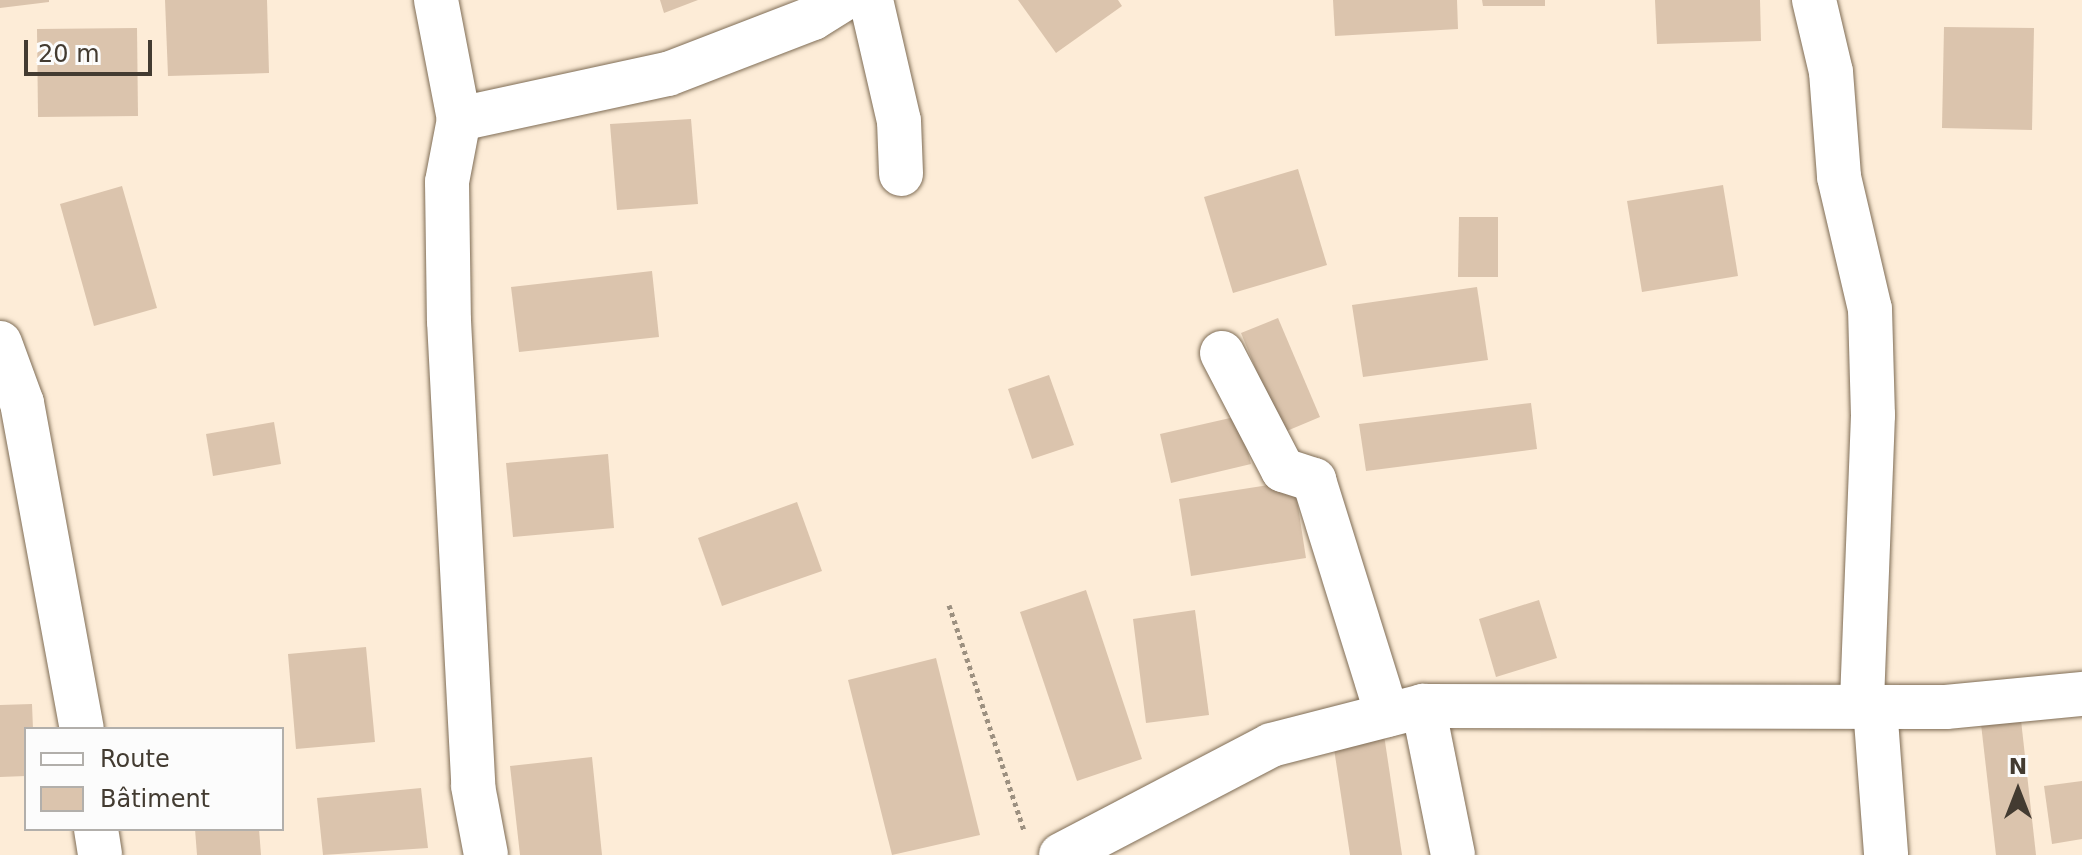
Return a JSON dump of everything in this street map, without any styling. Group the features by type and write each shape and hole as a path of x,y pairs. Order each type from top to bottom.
{"street":[{"path":"436,0 459,119 447,182 449,321 473,786 486,855"},
{"path":"459,119 668,74 813,18 842,0"},
{"path":"871,0 899,121 901,174"},
{"path":"1814,0 1831,72 1839,177 1870,309 1873,415 1868,707 1886,855"},
{"path":"0,343 22,403 82,727"},
{"path":"1222,353 1283,470 1314,480 1405,710 1453,855"},
{"path":"1064,849 1271,745 1405,710 1946,707 2082,694"},
{"path":"96,831 100,855"}],"path":[{"path":"949,605 1064,849"}],"building":[{"path":"0,0 49,0 49,2 0,8"},
{"path":"165,0 267,0 269,73 168,76"},
{"path":"660,0 698,0 664,13"},
{"path":"1018,0 1118,0 1122,6 1056,53"},
{"path":"1333,0 1457,0 1458,29 1335,36"},
{"path":"1482,0 1545,0 1545,6 1483,6"},
{"path":"1655,0 1760,0 1761,41 1657,44"},
{"path":"1944,27 2034,28 2032,130 1942,128"},
{"path":"137,28 138,116 38,117 37,29"},
{"path":"691,119 698,204 617,210 610,124"},
{"path":"1298,169 1327,265 1233,293 1204,197"},
{"path":"1723,185 1738,276 1642,292 1627,201"},
{"path":"122,186 157,308 94,326 60,204"},
{"path":"1459,217 1498,217 1498,277 1458,277"},
{"path":"652,271 659,337 519,352 511,287"},
{"path":"1477,287 1488,360 1363,377 1352,305"},
{"path":"1278,318 1320,417 1282,433 1241,333"},
{"path":"1049,375 1074,445 1032,459 1008,389"},
{"path":"1531,403 1537,449 1366,471 1359,424"},
{"path":"1239,416 1251,464 1171,483 1160,434"},
{"path":"274,422 281,464 213,476 206,434"},
{"path":"608,454 614,528 513,537 506,463"},
{"path":"1294,481 1306,558 1191,576 1179,499"},
{"path":"797,502 822,571 722,606 698,538"},
{"path":"1086,590 1142,759 1077,781 1020,612"},
{"path":"1539,600 1557,658 1496,677 1479,619"},
{"path":"1195,610 1209,715 1146,723 1133,619"},
{"path":"366,647 375,742 296,749 288,654"},
{"path":"936,658 980,835 892,855 848,680"},
{"path":"32,704 33,727 24,727 24,776 0,777 0,705"},
{"path":"2021,720 2036,855 1996,855 1981,724"},
{"path":"1384,735 1402,855 1350,855 1333,742"},
{"path":"592,757 602,855 520,855 510,766"},
{"path":"2082,781 2082,839 2052,844 2044,786"},
{"path":"421,788 428,848 323,855 317,798"},
{"path":"195,831 259,831 261,855 197,855"}]}
